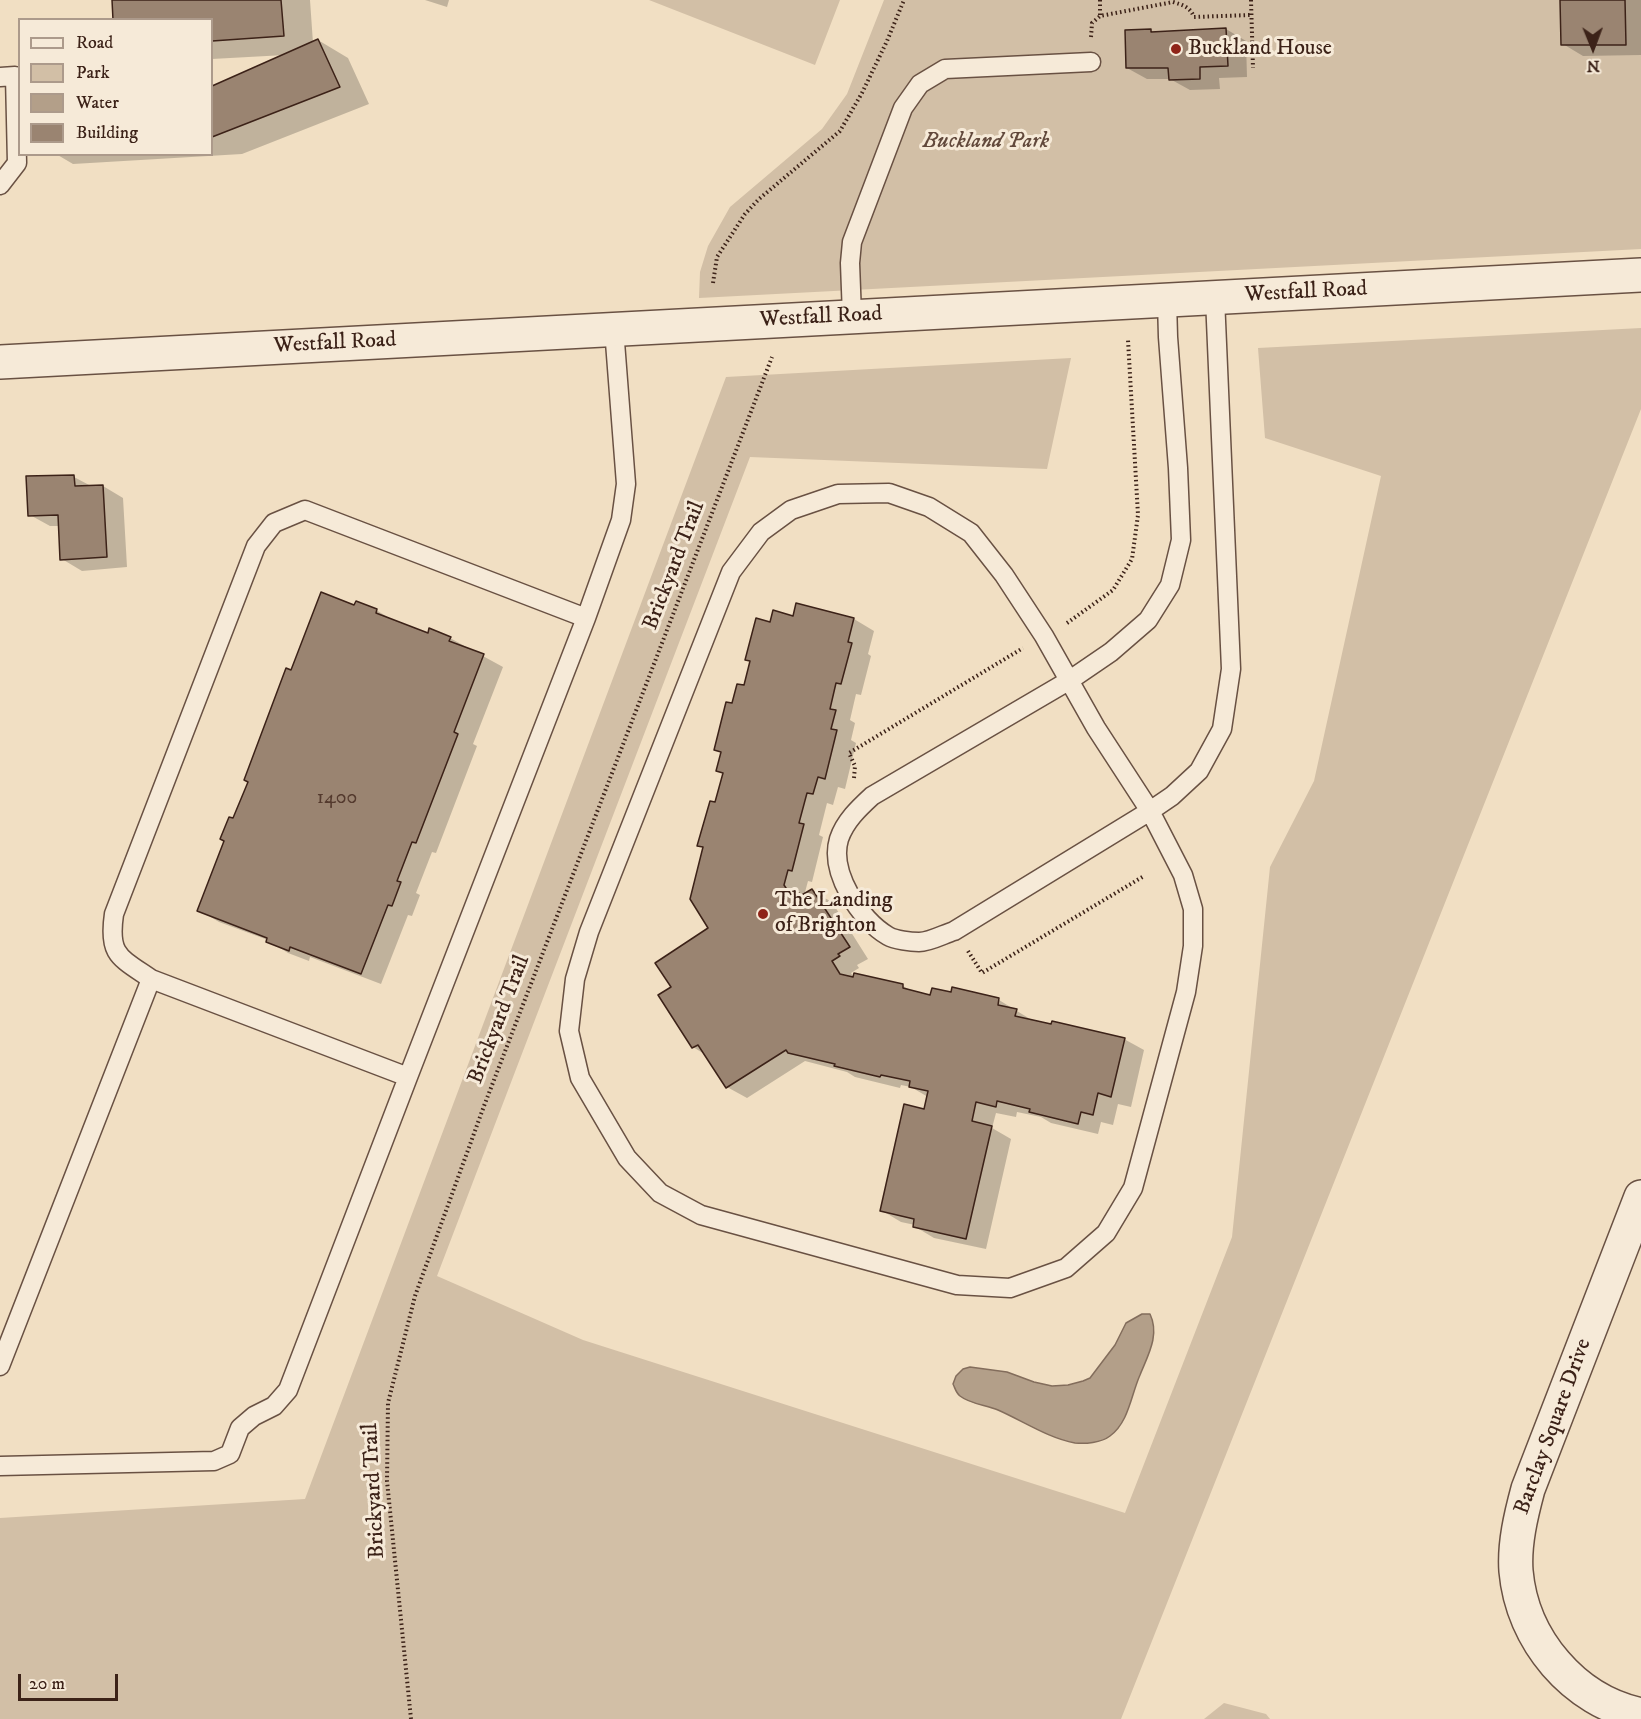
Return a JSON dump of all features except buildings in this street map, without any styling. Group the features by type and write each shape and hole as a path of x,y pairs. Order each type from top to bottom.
{"street":[{"name":"Westfall Road","path":"0,362 1641,275"},
{"name":"Barclay Square Drive","path":"1641,1197 1527,1489 1519,1527 1516,1570 1522,1600 1534,1631 1552,1661 1572,1682 1598,1699 1629,1713 1641,1715"}],"lane":[{"path":"852,316 850,263 852,242 903,108 920,84 945,69 1090,62"},
{"path":"0,76 15,76 16,163 0,185"},
{"path":"1167,301 1179,468 1180,540 1170,585 1148,620 1111,652 1070,680 872,796 853,814 839,840 838,868 852,899 868,922 890,937 921,942 954,931 1150,811 1172,796 1199,771 1222,729 1231,669 1215,298"},
{"path":"0,1466 214,1461 230,1454 240,1428 254,1416 274,1406 288,1390 586,618 621,520 626,484 614,329"},
{"path":"889,493 929,507 971,533 1004,575 1070,680 1096,728 1150,811 1183,874 1193,909 1193,946 1186,992 1132,1188 1106,1233 1066,1268 1010,1287 957,1285 701,1215 660,1193 627,1158 580,1078 569,1031 574,980 589,932 731,572 761,532 791,510 838,495 889,493"},
{"path":"408,1077 151,979 119,957 111,934 114,914 256,546 274,523 305,510 586,618"},
{"path":"0,1366 151,979"}],"path":[{"path":"713,282 717,258 745,214 759,199 840,130 862,93 904,0"},
{"path":"1100,0 1100,16"},
{"path":"1251,0 1253,68"},
{"path":"1090,62 1092,23 1100,16 1173,2 1184,5 1194,17 1251,15"},
{"path":"1063,625 1113,590 1132,559 1138,515 1128,340"},
{"name":"Brickyard Trail","path":"411,1719 387,1481 388,1403 415,1296 488,1095 772,357"},
{"path":"853,785 855,766 849,753 1028,645"},
{"path":"966,948 982,974 1144,876"}],"green space":[{"path":"649,0 840,0 815,65"},
{"name":"Buckland Park","path":"884,0 1641,0 1641,249 699,298 700,272 708,246 730,207 822,129 847,94"},
{"path":"1641,328 1641,409 1121,1719 0,1719 0,1518 305,1499 726,377 1071,358 1047,469 750,457 437,1276 583,1340 1125,1513 1232,1237 1270,867 1314,781 1381,476 1265,438 1258,348"},
{"path":"1224,1703 1266,1714 1270,1719 1204,1719"}],"water":[{"path":"1142,1314 1150,1314 1153,1322 1152,1345 1125,1416 1116,1430 1102,1440 1079,1443 1065,1441 998,1410 964,1399 953,1384 956,1376 963,1369 970,1367 1007,1372 1052,1386 1083,1381 1090,1378 1115,1345 1126,1323"}],"place":[{"name":"Buckland House","path":"1176,49"},
{"name":"The Landing of Brighton","path":"763,914"}]}
